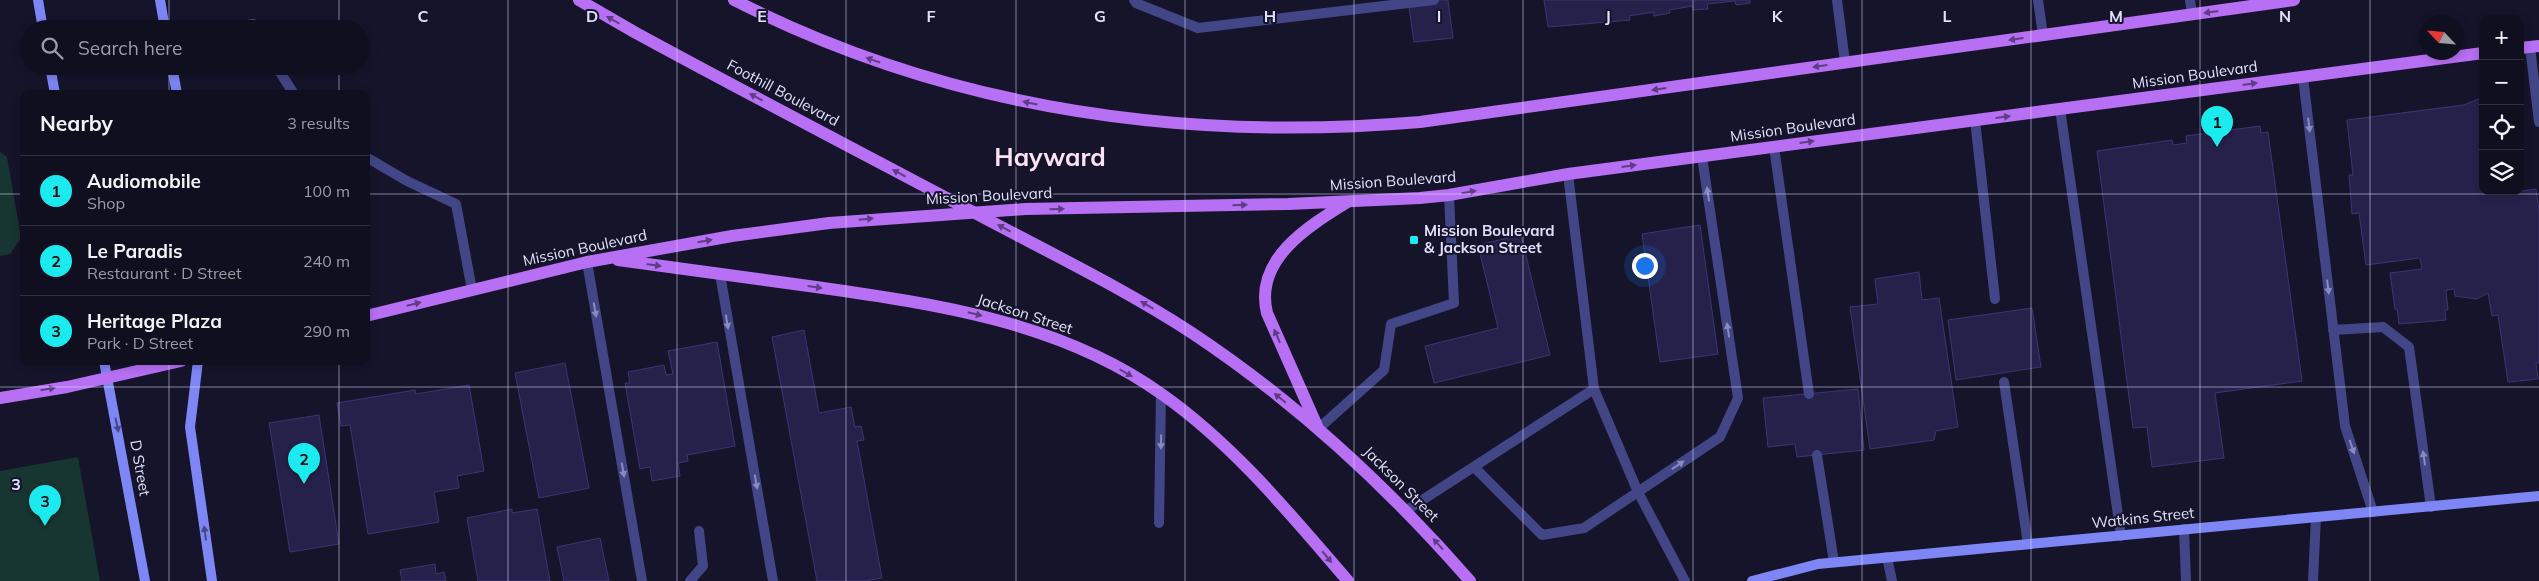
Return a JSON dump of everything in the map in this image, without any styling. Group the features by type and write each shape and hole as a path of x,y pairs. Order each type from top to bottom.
{"main road":[{"name":"Foothill Boulevard","path":"579,0 643,37 973,212"},
{"path":"734,0 812,36 877,61 990,94 1078,112 1133,120 1236,128 1377,126 1476,114 2294,0"},
{"name":"Mission Boulevard","path":"370,315 587,262 798,226 973,212 1348,201 1449,195 1568,174 2479,54"},
{"path":"1318,429 1270,319 1265,293 1275,263 1293,240 1348,201"},
{"name":"Jackson Street","path":"973,212 1152,308 1233,362 1318,429 1407,510 1470,581"},
{"name":"Jackson Street","path":"606,259 905,300 987,316 1066,344 1123,371 1161,393 1217,439 1247,468 1348,581"},
{"path":"0,398 164,365"}],"street":[{"path":"38,0 41,20"},
{"path":"160,0 163,20"},
{"path":"52,75 54,90"},
{"path":"174,75 176,90"},
{"name":"D Street","path":"105,365 145,581"},
{"path":"198,365 190,427 212,581"},
{"name":"Watkins Street","path":"1752,581 1818,564 1834,562 2539,496"}],"lane":[{"path":"1134,0 1136,4 1198,28 1434,0"},
{"path":"1837,0 1845,62"},
{"path":"2038,0 2043,35"},
{"path":"2190,0 2192,14"},
{"path":"2530,47 2539,122"},
{"path":"282,75 291,90"},
{"path":"2304,77 2345,426 2373,512"},
{"path":"2060,109 2121,536"},
{"path":"1975,120 1995,300"},
{"path":"1774,147 1809,394"},
{"path":"1474,467 1542,535 1584,528 1720,437 1738,398 1702,156"},
{"path":"370,160 407,181 456,204 472,290"},
{"path":"1568,174 1594,389 1638,492 1685,581"},
{"path":"1318,429 1384,370 1391,324 1454,302 1449,195"},
{"path":"587,262 642,581"},
{"path":"720,274 774,581"},
{"path":"2333,330 2383,326 2409,347 2431,507"},
{"path":"2004,382 2028,544"},
{"path":"1407,510 1594,389"},
{"path":"1159,522 1161,393"},
{"path":"1817,455 1834,562"},
{"path":"2313,581 2316,517"},
{"path":"2184,529 2186,581"},
{"path":"690,581 703,566 700,531"},
{"path":"1887,557 1892,581"}],"green space":[{"path":"0,152 7,157 20,239 10,254 0,256"},
{"path":"78,457 100,581 0,581 0,471"}],"building":[{"path":"1408,0 1448,0 1453,38 1414,42"},
{"path":"1544,0 1750,0 1750,3 1736,5 1735,1 1707,4 1708,9 1693,10 1693,6 1669,10 1670,13 1654,16 1654,12 1629,16 1630,20 1548,27"},
{"path":"2479,99 2479,195 2524,195 2524,191 2536,189 2539,210 2539,363 2536,363 2538,379 2508,382 2498,315 2492,316 2488,293 2477,299 2455,296 2454,289 2446,290 2448,310 2445,310 2446,320 2399,324 2390,273 2422,269 2420,258 2366,265 2359,213 2352,214 2349,175 2353,175 2347,120 2464,105"},
{"path":"2260,126 2261,133 2268,132 2302,381 2215,393 2224,458 2152,467 2147,427 2133,428 2097,151 2172,140 2173,145 2187,143 2186,136"},
{"path":"1700,225 1718,354 1660,362 1642,234"},
{"path":"1521,235 1550,355 1434,383 1425,346 1498,328 1478,245"},
{"path":"1919,272 1922,300 1939,298 1958,427 1936,431 1934,440 1870,449 1850,307 1878,304 1875,279"},
{"path":"2032,308 2041,367 1956,380 1948,320"},
{"path":"804,330 819,413 851,407 855,427 861,426 864,440 857,441 882,578 865,581 817,581 772,337"},
{"path":"717,342 735,446 687,455 688,461 678,463 680,476 652,481 650,467 640,469 625,383 630,383 628,372 664,365 666,375 673,374 668,351"},
{"path":"565,363 589,488 539,498 515,373"},
{"path":"469,385 484,471 457,476 459,488 434,492 439,522 368,534 350,425 341,426 337,403 415,390 416,394"},
{"path":"1858,389 1864,450 1797,457 1795,444 1768,447 1763,398"},
{"path":"319,415 339,544 290,552 269,423"},
{"path":"512,509 512,513 537,509 550,581 478,581 467,518"},
{"path":"600,538 609,581 564,581 557,547"},
{"path":"435,564 436,574 444,572 446,581 402,581 400,570"}],"place":[{"name":"Audiomobile","path":"2217,147"},
{"name":"Mission Boulevard & Jackson Street","path":"1414,240"},
{"name":"Le Paradis","path":"304,484"},
{"name":"Heritage Plaza","path":"45,526"}],"district":[{"name":"Hayward","path":"1050,157"}]}
